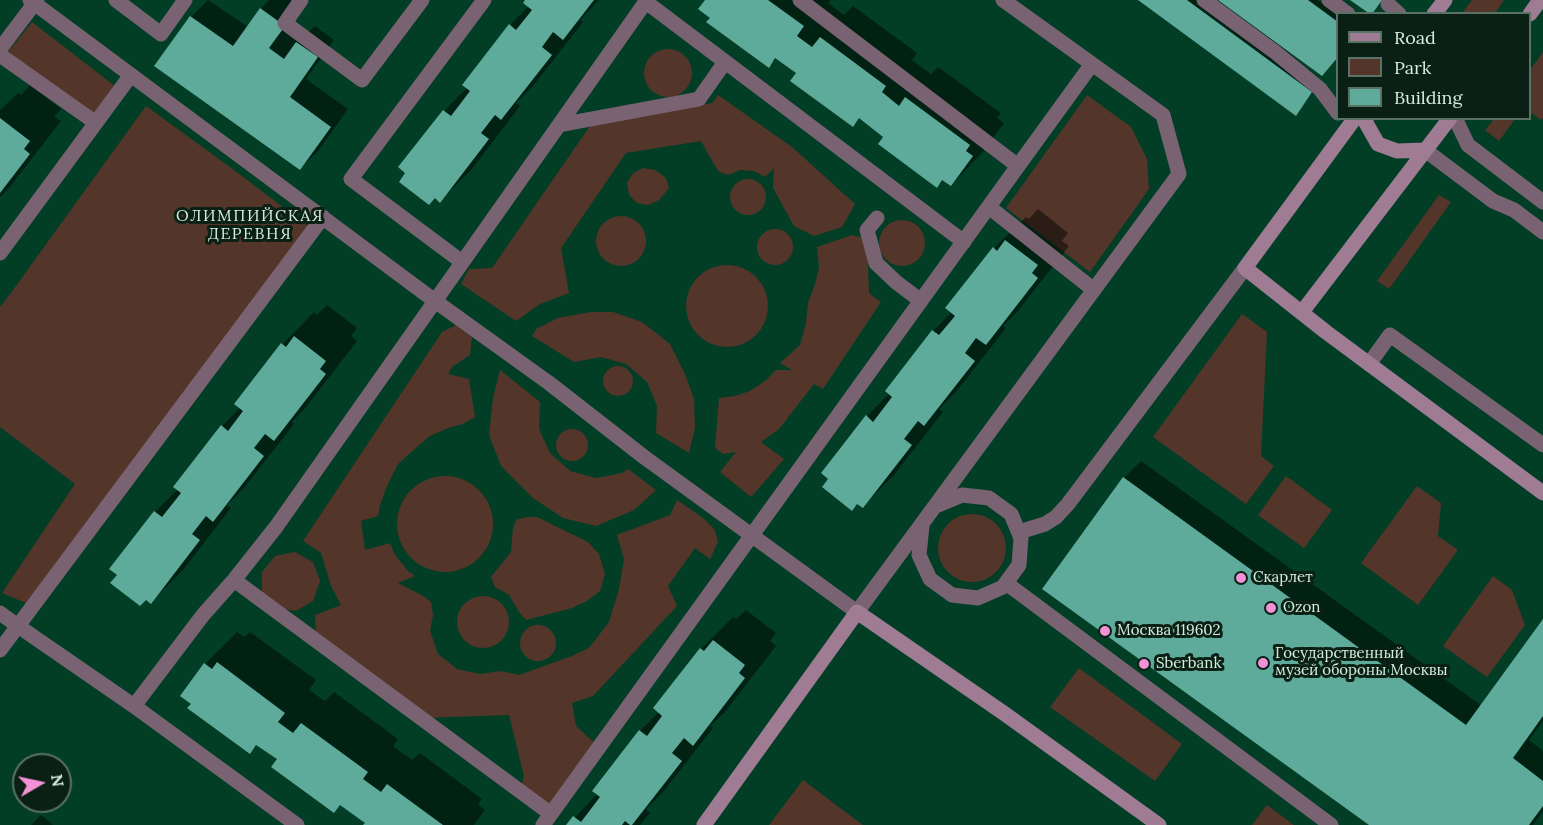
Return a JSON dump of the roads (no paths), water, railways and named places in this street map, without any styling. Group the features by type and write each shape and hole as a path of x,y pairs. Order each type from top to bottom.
{"street":[{"path":"1436,12 1445,0"},
{"path":"1531,13 1540,0"},
{"path":"1366,120 1378,144 1397,151 1425,150"},
{"path":"1302,312 1450,120"},
{"path":"1348,121 1245,268 1543,494"},
{"path":"704,825 857,612 1005,714 1159,825"}],"lane":[{"path":"116,0 161,34 185,0"},
{"path":"302,0 285,23 362,81 422,0"},
{"path":"462,262 351,178 484,0"},
{"path":"800,0 1018,166"},
{"path":"0,49 34,1 549,383 644,457 857,612 1179,174 1163,115 1003,0"},
{"path":"1204,0 1275,52 1320,89 1336,110"},
{"path":"1329,0 1345,12"},
{"path":"134,706 203,615 276,527 647,1 964,242"},
{"path":"0,55 96,123"},
{"path":"559,125 699,99 725,62"},
{"path":"234,580 547,819 1092,64"},
{"path":"0,253 131,75"},
{"path":"1453,120 1468,145 1543,202"},
{"path":"1425,150 1493,201 1515,210 1543,232"},
{"path":"989,207 1094,290"},
{"path":"0,650 323,217"},
{"path":"877,218 867,230 876,263 921,301"},
{"path":"1019,532 1045,524 1056,517 1068,504 1245,268"},
{"path":"1369,364 1390,334 1543,445"},
{"path":"922,526 919,555 930,579 952,595 978,598 1003,587 1019,565 1021,538 1011,514 989,498 962,495 936,506"},
{"path":"1006,583 1331,825"},
{"path":"0,613 134,706 297,825"}],"place":[{"name":"Скарлет","path":"1241,578"},
{"name":"Ozon","path":"1271,608"},
{"name":"Москва 119602","path":"1105,631"},
{"name":"Государственный музей обороны Москвы","path":"1263,663"},
{"name":"Sberbank","path":"1144,664"}],"district":[{"name":"ОЛИМПИЙСКАЯ ДЕРЕВНЯ","path":"250,225"}]}
